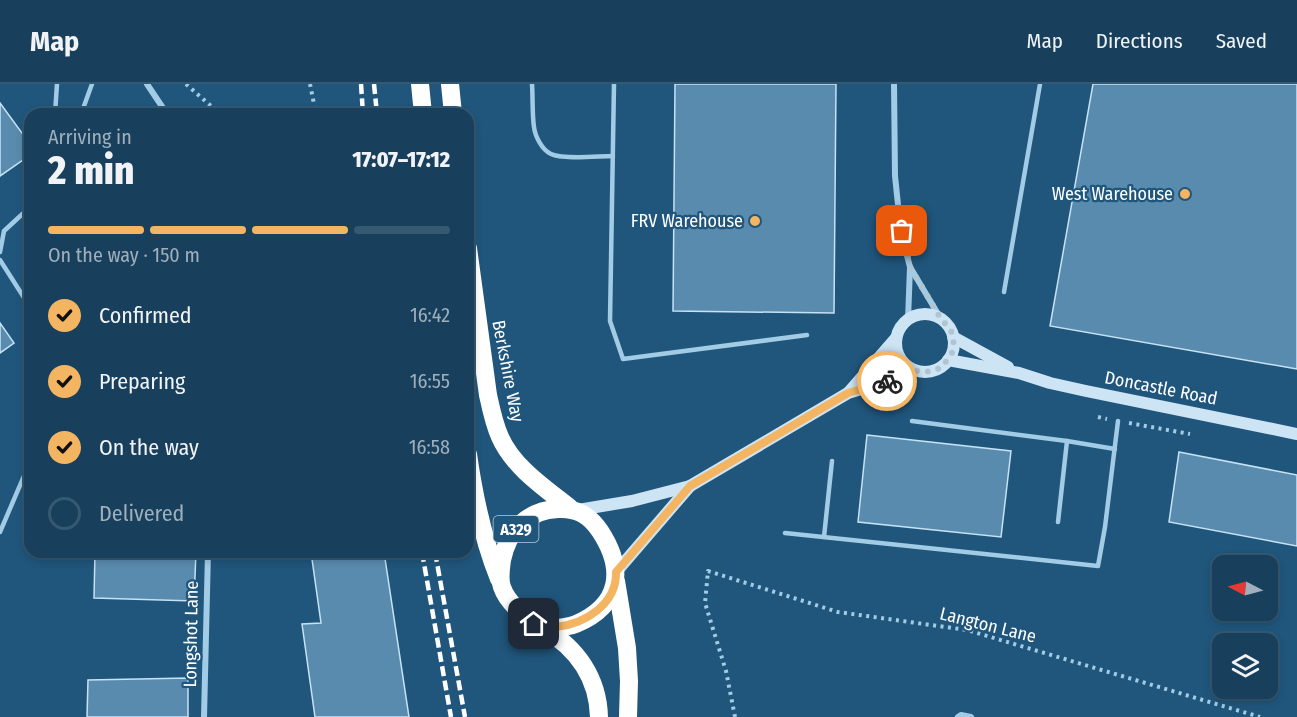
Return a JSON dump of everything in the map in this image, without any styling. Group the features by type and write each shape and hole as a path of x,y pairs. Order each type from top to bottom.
{"highway":[{"path":"420,84 422,108"},
{"path":"450,84 452,108"},
{"name":"Berkshire Way","path":"474,292 488,395 500,438 519,464 546,489 574,509"},
{"name":"A329","path":"474,486 481,523 502,586 516,608 534,624 563,642 586,669 593,681 599,717"},
{"name":"A329","path":"502,586 501,568 504,554 513,532 520,524 538,512 548,509 574,509 586,515 595,524 610,551 616,576 627,648 628,717"},
{"path":"544,629 571,625 594,613 608,599 616,576"}],"street":[{"path":"147,84 163,108"},
{"path":"894,84 895,176 905,248 910,267 941,319 951,330 953,337 952,353 942,367 924,372 906,365 896,348 898,331 908,320 916,316 933,315 941,319"},
{"path":"908,320 910,267"},
{"name":"Doncastle Road","path":"953,337 1019,373"},
{"path":"848,393 896,338"},
{"name":"Doncastle Road","path":"948,360 1019,373 1086,392 1297,434"},
{"path":"574,509 632,501 690,486 848,393 888,381 914,370"},
{"path":"616,576 690,486"},
{"name":"Longshot Lane","path":"204,717 208,558"},
{"path":"958,717 961,715 971,717"}],"lane":[{"path":"55,108 57,84"},
{"path":"84,108 92,84"},
{"path":"532,84 534,129 545,149 552,154 565,156 613,156"},
{"path":"614,84 610,321 623,359 807,335"},
{"path":"1004,292 1040,84"},
{"path":"0,252 4,231 24,213"},
{"path":"0,260 24,298"},
{"path":"912,421 1115,449"},
{"path":"785,533 1098,566 1118,421"},
{"path":"1058,522 1067,441"},
{"path":"824,537 832,461"},
{"path":"1,529 24,476"}],"path":[{"path":"186,84 213,108"},
{"path":"310,84 315,108"},
{"path":"1098,417 1190,434"},
{"name":"Langton Lane","path":"735,717 726,670 705,603 708,571 838,612 967,630 1260,717"}],"building":[{"name":"FRV Warehouse","path":"675,84 836,84 834,313 673,311"},
{"name":"West Warehouse","path":"1093,84 1297,84 1297,369 1050,326"},
{"path":"0,103 24,136 24,159 0,176"},
{"path":"0,323 14,343 0,353"},
{"path":"867,435 1011,451 1001,537 858,522"},
{"path":"1179,452 1297,475 1297,546 1169,522"},
{"path":"95,558 196,558 194,601 94,598"},
{"path":"312,558 385,558 409,717 315,717 302,624 321,623"},
{"path":"188,678 188,717 87,717 88,680"}],"railway":[{"path":"361,84 363,108"},
{"path":"374,84 376,108"},
{"path":"423,558 451,717"},
{"path":"436,558 465,717"}],"way so far":[{"path":"887,381 914,370 924,372 942,367 952,353 954,345 951,330 941,319 910,267 902,231"}],"place":[{"name":"West Warehouse","path":"1185,194"},
{"name":"FRV Warehouse","path":"755,221"}],"route":[{"path":"534,624 544,629 571,625 601,607 613,590 616,572 690,486 848,393 887,381"}]}
